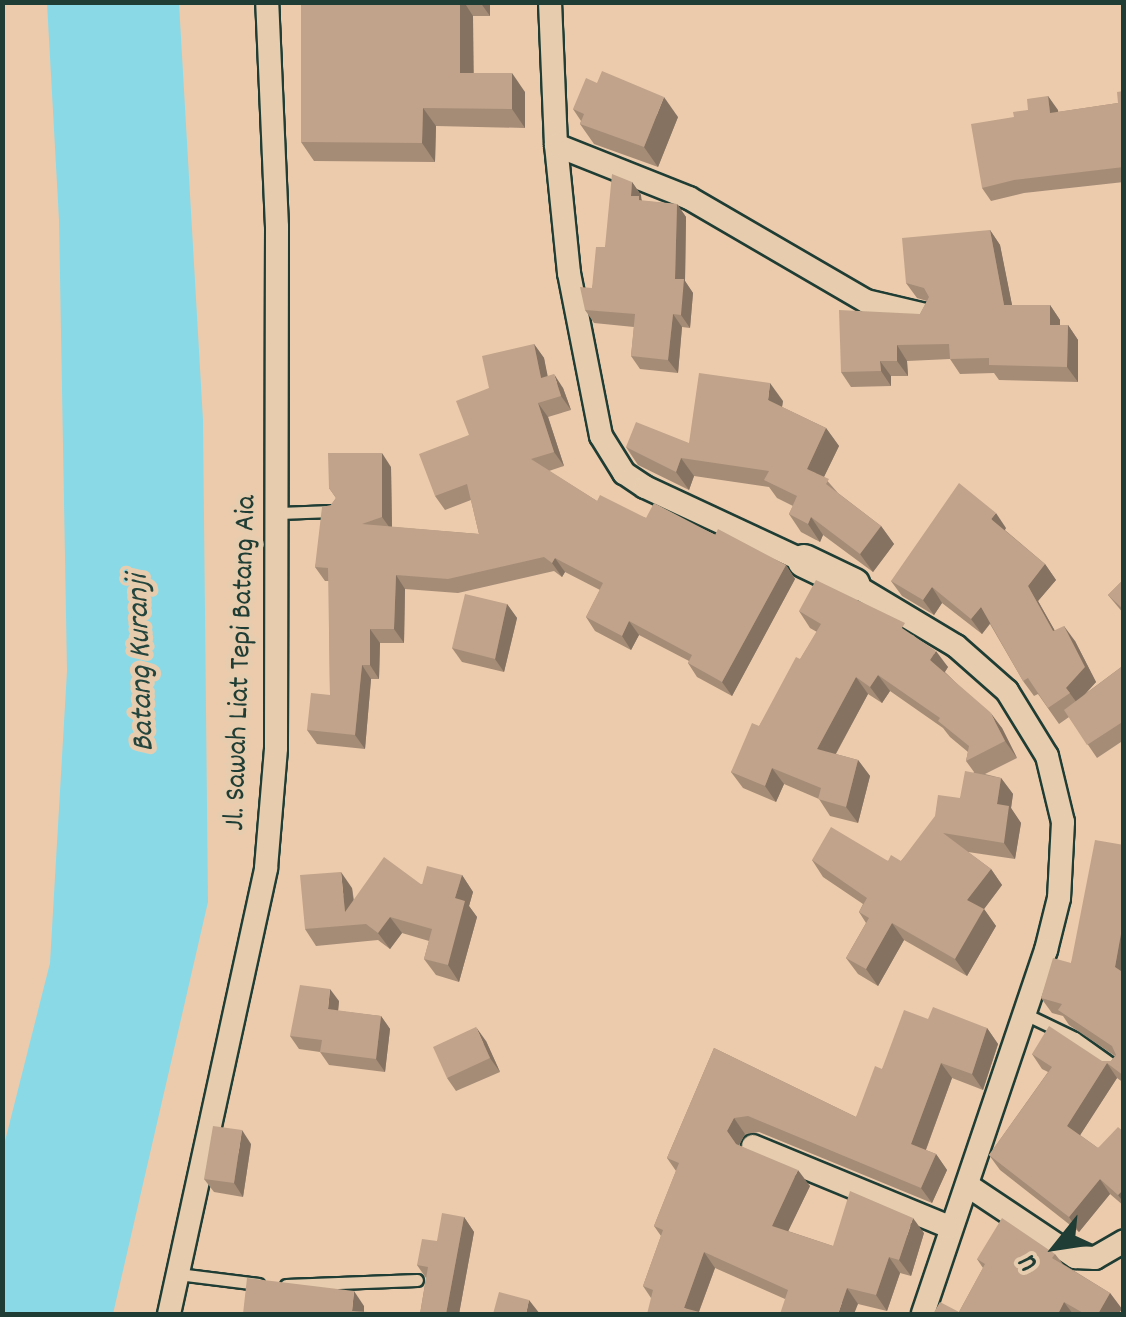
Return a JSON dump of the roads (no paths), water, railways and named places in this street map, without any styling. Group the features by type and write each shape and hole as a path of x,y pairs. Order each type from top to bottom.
{"street":[{"name":"Jl. Sawah Liat Tepi Batang Aia","path":"169,1314 266,868 276,748 277,227 267,2"},
{"path":"550,2 556,145 569,274 596,420 609,453 624,473 645,487 854,586 920,623 990,672 1023,710 1048,756 1060,798 1063,854 1059,898 1027,1014 922,1314"},
{"path":"556,145 689,198 866,301 925,315"},
{"path":"754,1146 950,1227"},
{"path":"967,1185 1076,1257 1095,1258 1124,1241"}],"lane":[{"path":"278,513 337,511"},
{"path":"1027,1014 1076,1038 1117,1068"},
{"path":"178,1274 245,1284 417,1280"}],"water":[{"name":"Batang Kuranji","path":"47,3 179,3 203,420 208,902 113,1314 3,1314 3,1149 50,963 67,671 59,220"}]}
